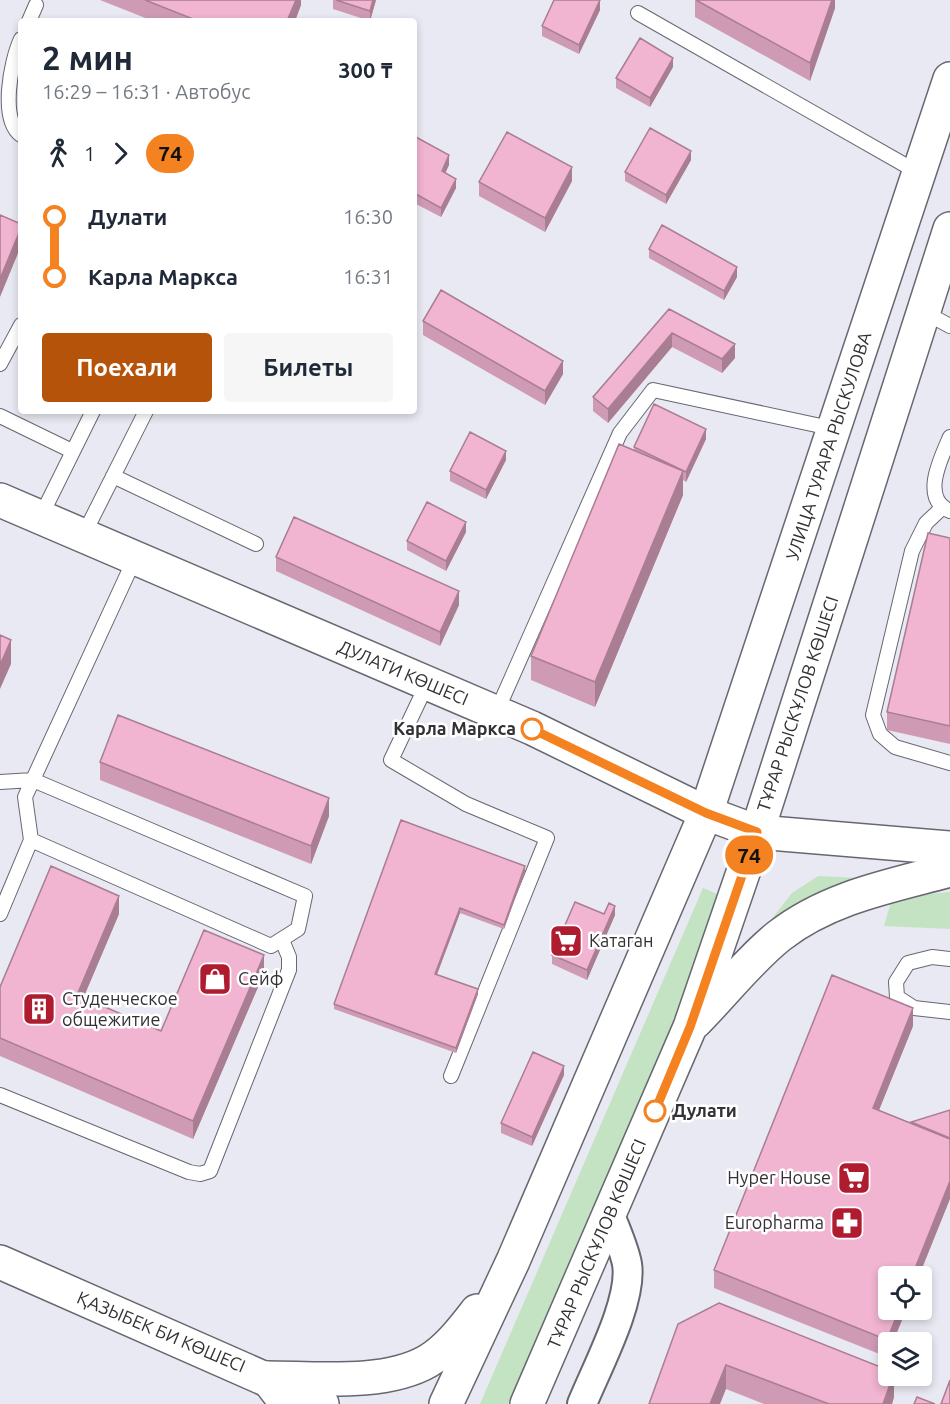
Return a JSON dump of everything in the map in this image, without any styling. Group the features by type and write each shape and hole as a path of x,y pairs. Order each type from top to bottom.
{"main road":[{"name":"УЛИЦА ТУРАРА РЫСКУЛОВА","path":"706,813 950,79"},
{"name":"ТҰРАР РЫСКҰЛОВ КӨШЕСІ","path":"527,1404 690,1027 937,319 950,229"},
{"name":"ДУЛАТИ КӨШЕСІ","path":"0,500 496,713 706,813 757,832 950,848"},
{"path":"446,1404 513,1261 706,813"},
{"path":"690,1027 778,937 808,916 854,895 950,870"},
{"path":"267,1378 359,1377 414,1367 430,1360 454,1339 482,1305 513,1261"},
{"name":"ҚАЗЫБЕК БИ КӨШЕСІ","path":"0,1262 267,1378 321,1404"},
{"path":"267,1378 287,1404"}],"street":[{"path":"582,1404 623,1304 627,1284 627,1264 610,1215"}],"lane":[{"path":"30,18 36,5"},
{"path":"638,13 919,173"},
{"path":"18,45 7,69 4,88 7,123 12,132 18,134"},
{"path":"0,364 18,331"},
{"path":"496,713 620,433 653,390 835,429"},
{"path":"40,518 91,414"},
{"path":"83,536 144,414"},
{"path":"0,416 72,451"},
{"path":"950,437 937,466 936,500 946,509 926,523 912,551 873,715 880,734 895,747 950,763"},
{"path":"113,476 256,544"},
{"path":"0,914 32,840 26,797 135,558"},
{"path":"427,684 391,760 466,804 547,838 451,1076"},
{"path":"0,782 33,780 305,896 298,929 271,946 32,840"},
{"path":"0,1095 189,1172 200,1174 210,1171 289,970 289,957 282,940"},
{"path":"950,959 932,957 908,963 896,982 897,998 914,1008 950,1012"}],"green space":[{"path":"818,876 859,878 799,909 770,921 792,893"},
{"path":"703,888 727,898 508,1404 480,1404"},
{"path":"950,892 950,929 884,926 892,898"}],"building":[{"path":"145,0 296,0 288,18 190,18"},
{"path":"336,0 373,0 370,11"},
{"path":"554,0 600,0 579,45 542,26"},
{"path":"696,0 832,0 810,63"},
{"path":"640,38 673,58 650,98 616,78"},
{"path":"650,128 691,151 666,195 625,172"},
{"path":"507,132 572,167 545,218 479,182"},
{"path":"417,138 449,155 442,171 456,179 441,208 417,195"},
{"path":"0,215 18,223 18,235 0,279"},
{"path":"662,225 737,267 724,291 649,249"},
{"path":"441,290 563,361 545,391 423,321"},
{"path":"669,309 735,344 722,359 672,333 608,409 593,397"},
{"path":"654,404 706,429 686,472 634,447"},
{"path":"470,432 506,451 486,490 450,471"},
{"path":"619,444 683,471 595,682 531,656"},
{"path":"427,502 466,522 446,561 407,541"},
{"path":"294,517 459,591 440,632 276,557"},
{"path":"928,533 950,538 950,726 887,712"},
{"path":"0,635 11,640 0,665"},
{"path":"118,715 329,798 311,846 100,762"},
{"path":"401,820 525,866 504,925 460,908 435,974 478,989 456,1048 334,1004"},
{"name":"Студенческое общежитие","path":"51,866 119,896 77,995 161,1031 204,930 264,955 193,1121 0,1038 0,987"},
{"path":"575,902 604,914 609,903 615,906 587,970 552,955"},
{"name":"Hyper House","path":"832,975 913,1008 873,1108 950,1139 950,1181 916,1266 878,1266 878,1320 895,1320 890,1332 878,1332 878,1336 714,1270"},
{"path":"533,1052 564,1066 532,1137 501,1123"},
{"path":"950,1110 950,1138 911,1122"},
{"path":"719,1303 878,1366 878,1386 889,1386 883,1404 829,1404 726,1365 710,1404 649,1404 678,1324"},
{"path":"950,1380 950,1404 941,1404"},
{"path":"917,1397 935,1404 914,1404"}],"bus line":[{"name":"74","path":"532,729 706,813 757,832 690,1027 655,1111"}],"place":[{"name":"Карла Маркса","path":"532,729"},
{"name":"Катаган","path":"566,941"},
{"name":"Сейф","path":"215,979"},
{"name":"Студенческое общежитие","path":"39,1009"},
{"name":"Дулати","path":"655,1111"},
{"name":"Hyper House","path":"854,1178"},
{"name":"Europharma","path":"847,1223"}]}
